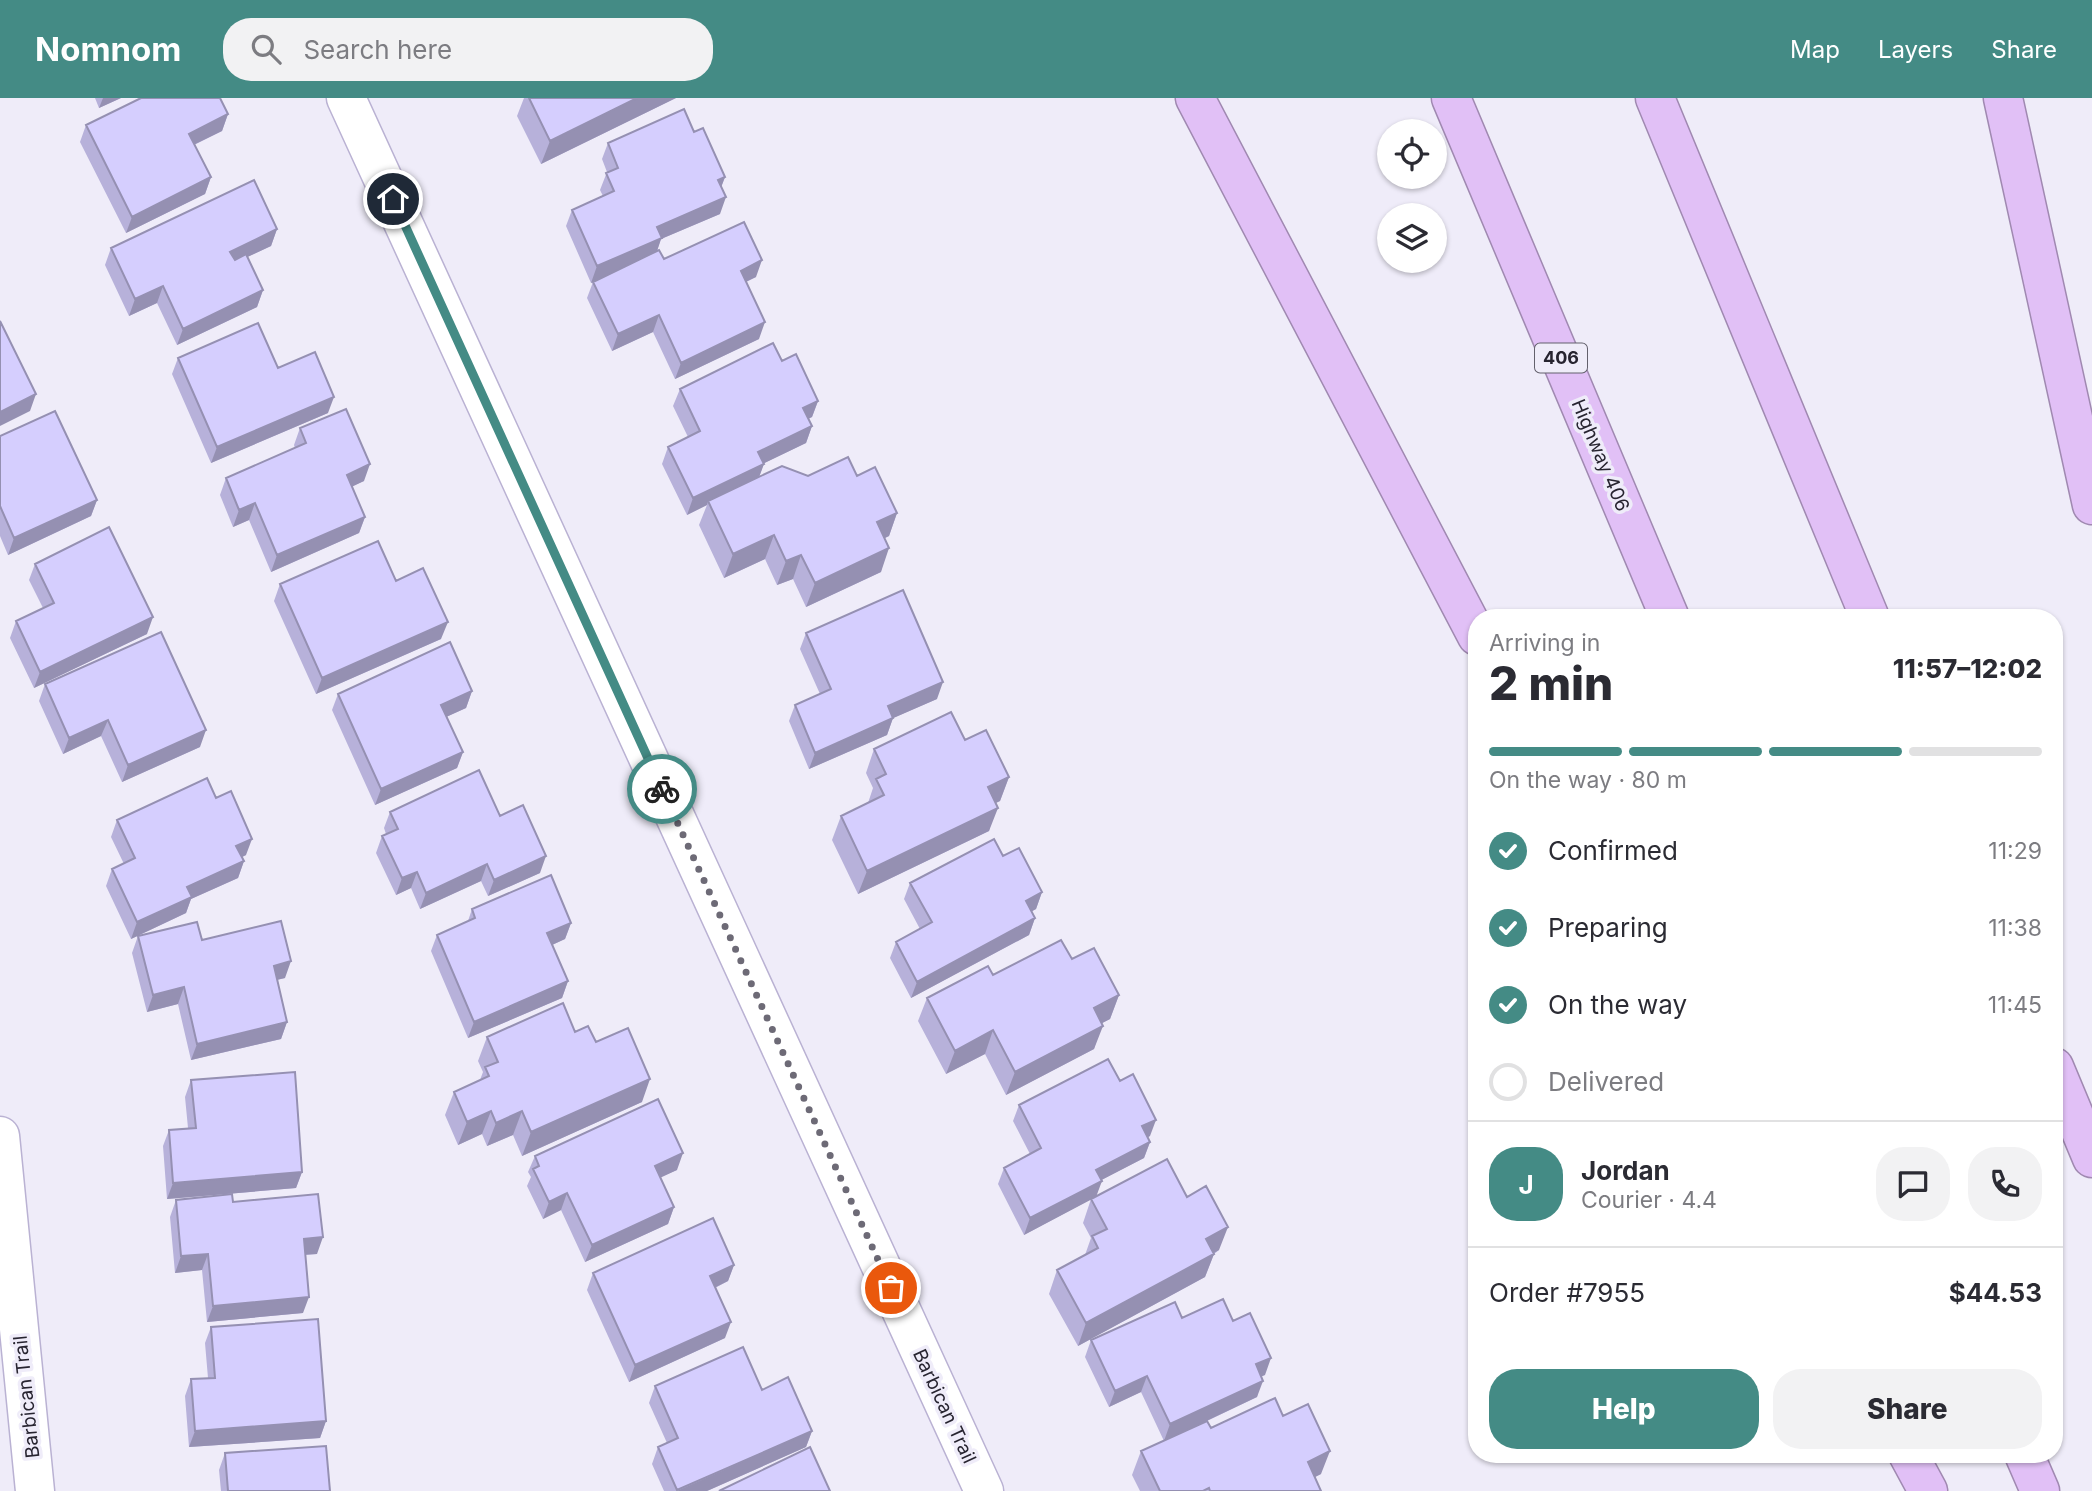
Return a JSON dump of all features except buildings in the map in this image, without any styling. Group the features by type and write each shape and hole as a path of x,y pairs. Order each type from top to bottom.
{"highway":[{"path":"1195,98 1468,619"},
{"name":"Highway 406","path":"1451,98 1666,609"},
{"path":"1655,98 1866,609"},
{"path":"2003,98 2092,505"},
{"path":"2063,1089 2092,1158"},
{"path":"1913,1463 1927,1491"},
{"path":"2028,1463 2040,1491"}],"street":[{"name":"Barbican Trail","path":"346,98 984,1491"},
{"name":"Barbican Trail","path":"0,1136 12,1377 35,1491"}],"way so far":[{"path":"662,789 891,1288"}],"route":[{"path":"393,199 662,789"}]}
